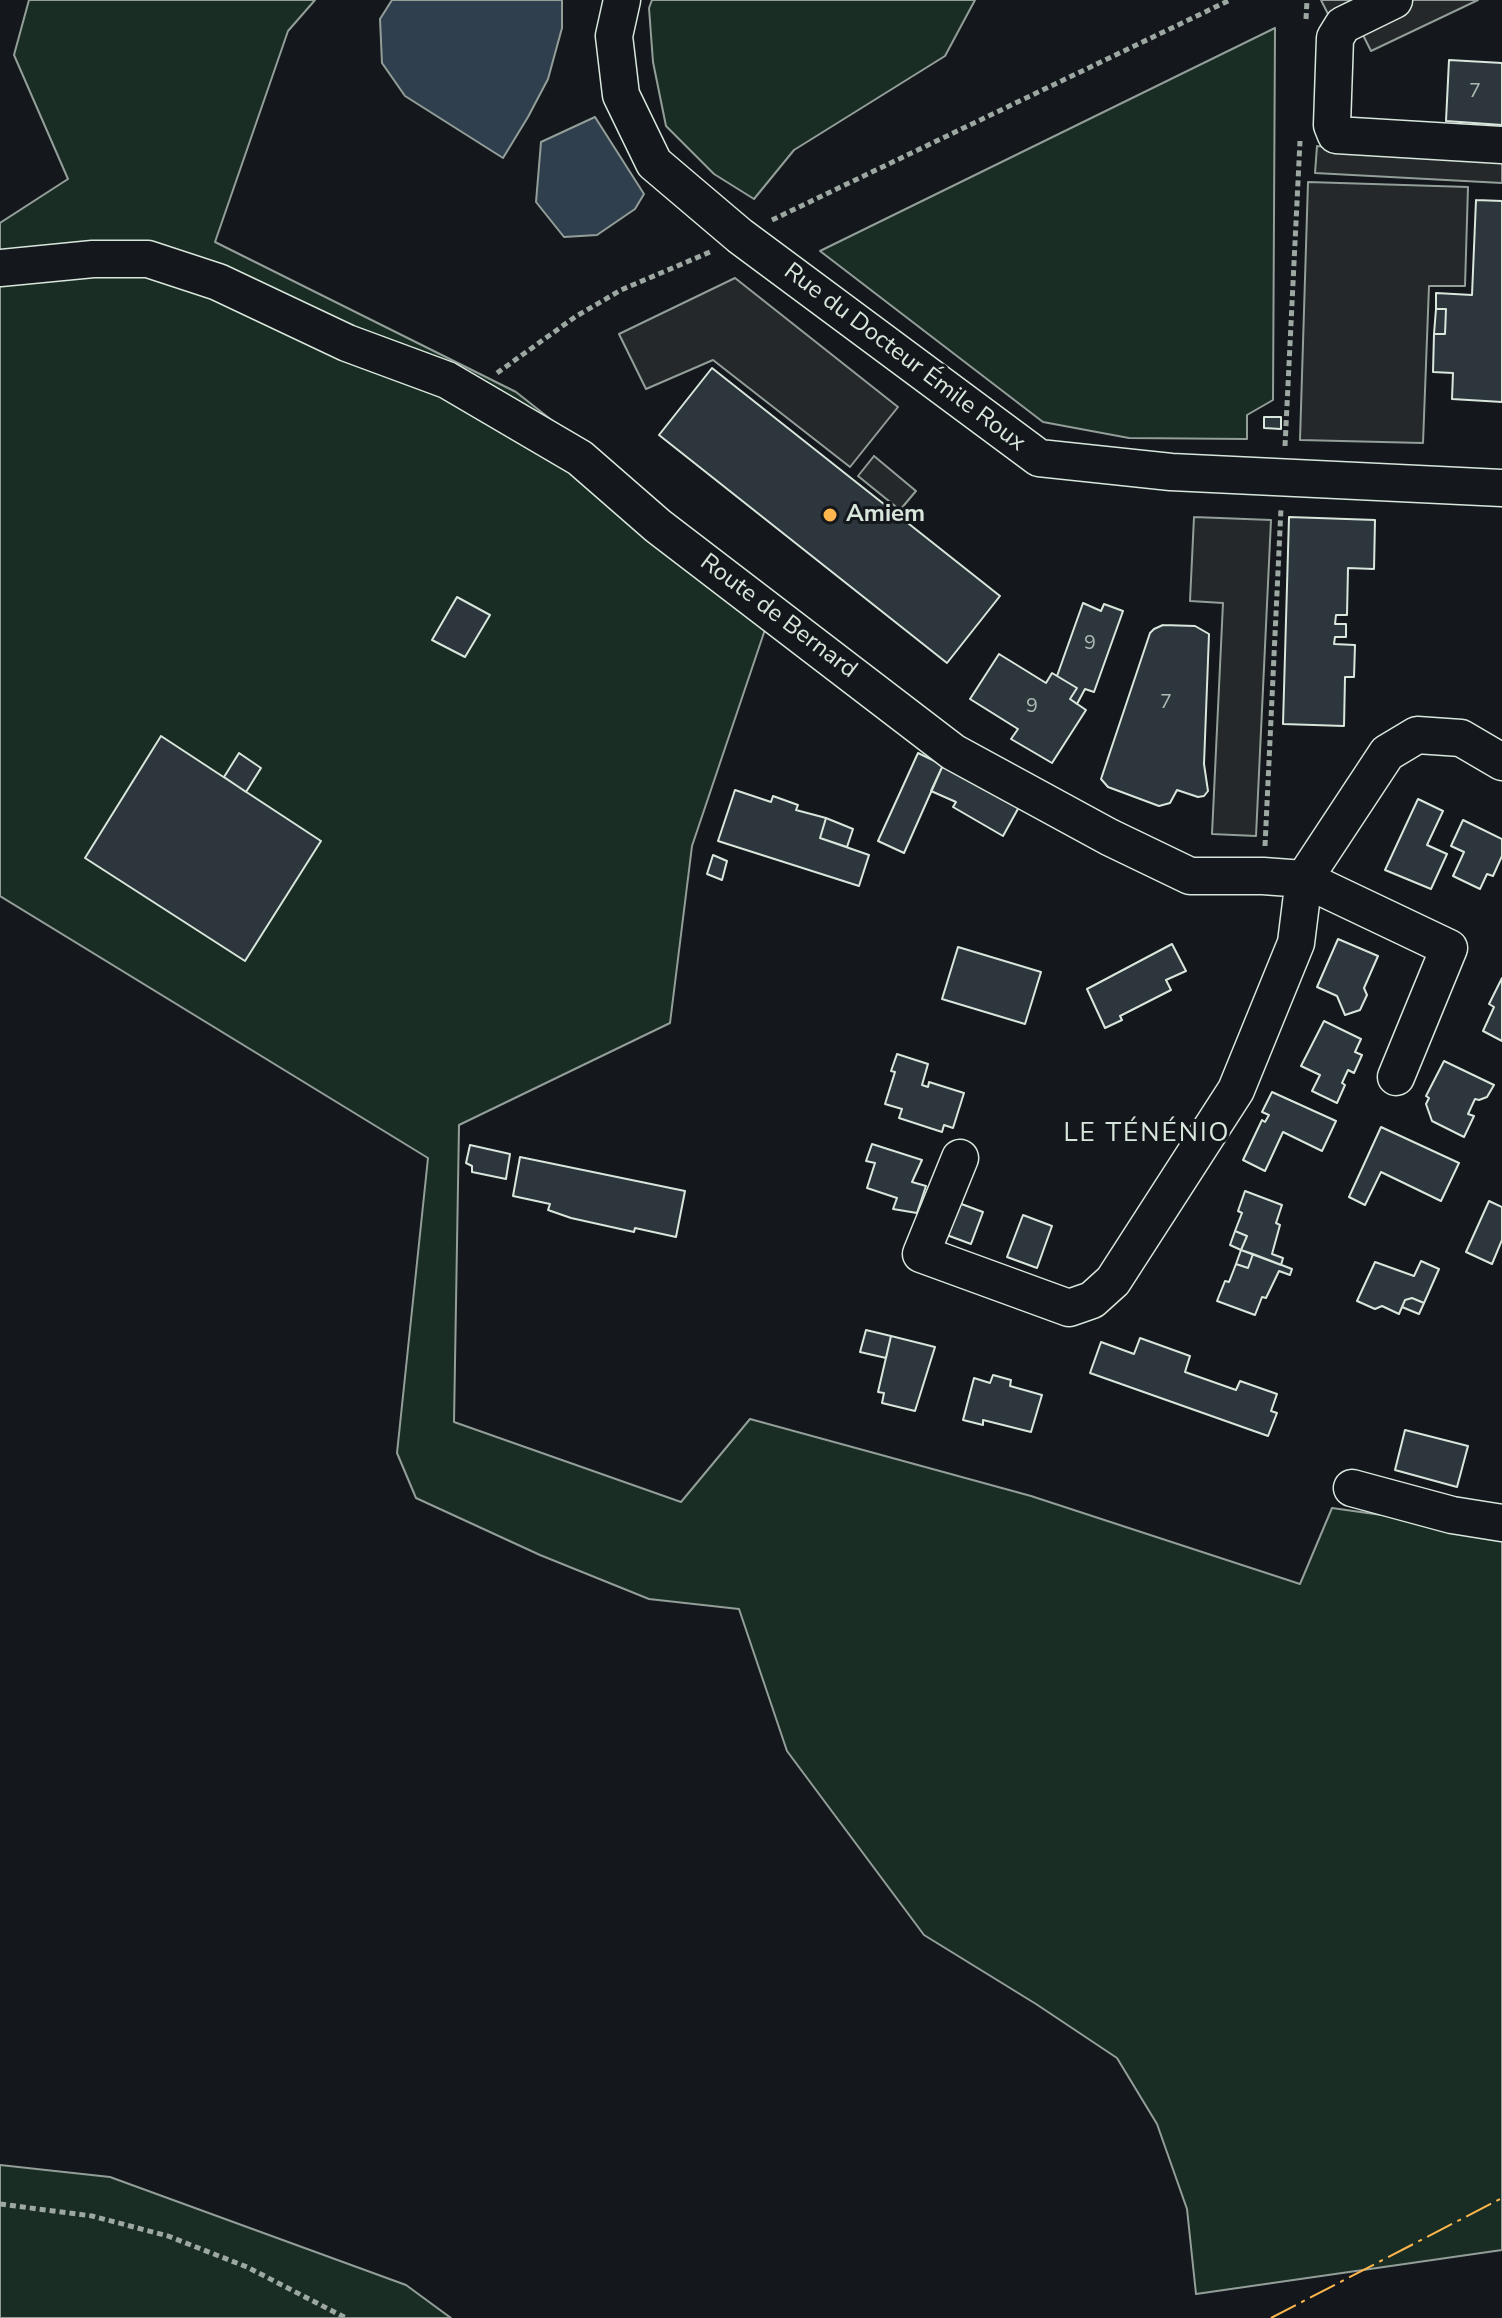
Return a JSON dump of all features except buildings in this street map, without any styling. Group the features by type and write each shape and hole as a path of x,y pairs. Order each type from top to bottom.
{"street":[{"name":"Rue du Docteur Émile Roux","path":"622,0 614,36 621,95 654,163 740,236 1039,458 1171,472 1502,488"},
{"path":"1394,0 1343,25 1335,38 1332,125 1336,135 1502,145"},
{"name":"Route de Bernard","path":"0,268 93,259 148,259 218,282 347,343 447,380 580,458 658,526 953,752 1109,837 1190,876 1304,879"},
{"path":"960,1158 921,1254 1069,1308 1092,1300 1113,1281 1236,1090 1296,943 1304,879 1387,753 1417,735 1461,738 1502,762"},
{"path":"1304,879 1449,948 1396,1077"},
{"path":"1352,1488 1452,1515 1502,1523"}],"path":[{"path":"473,396 503,368 575,317 621,290 697,259 1230,0"},
{"path":"1306,32 1307,0"},
{"path":"1263,876 1301,127"},
{"path":"0,2204 92,2216 168,2236 247,2267 346,2318"}],"green space":[{"path":"29,0 315,0 288,31 215,242 516,392 776,597 692,846 670,1023 459,1125 454,1422 681,1502 750,1419 1031,1496 1300,1584 1332,1508 1502,1532 1502,2250 1196,2294 1187,2209 1157,2124 1117,2058 924,1935 787,1751 739,1609 649,1599 540,1555 416,1498 397,1453 428,1158 0,896 0,223 68,179 14,55"},
{"path":"652,0 975,0 945,56 794,150 754,199 714,174 666,126 653,62 649,8"},
{"path":"1275,28 1273,400 1247,415 1247,439 1129,438 1043,422 820,251"},
{"path":"0,2165 110,2177 406,2285 451,2318 0,2318"}],"shaded area":[{"path":"1321,0 1478,0 1371,51 1350,9 1330,18"},
{"path":"1317,146 1502,156 1502,183 1315,173"},
{"path":"1308,182 1468,187 1465,286 1429,286 1423,443 1300,440"},
{"path":"735,278 898,407 850,467 713,360 646,389 619,334"},
{"path":"874,456 916,491 900,510 858,476"},
{"path":"1194,517 1271,520 1256,836 1212,834 1223,603 1190,601"}],"water":[{"path":"392,0 562,0 562,28 548,79 503,158 405,96 382,63 380,19"},
{"path":"595,117 644,194 635,209 597,235 564,237 536,202 541,142"}],"power":[{"path":"1271,2318 1502,2198"}],"place":[{"name":"Amiem","path":"830,515"}],"district":[{"name":"LE TÉNÉNIO","path":"1147,1135"}]}
